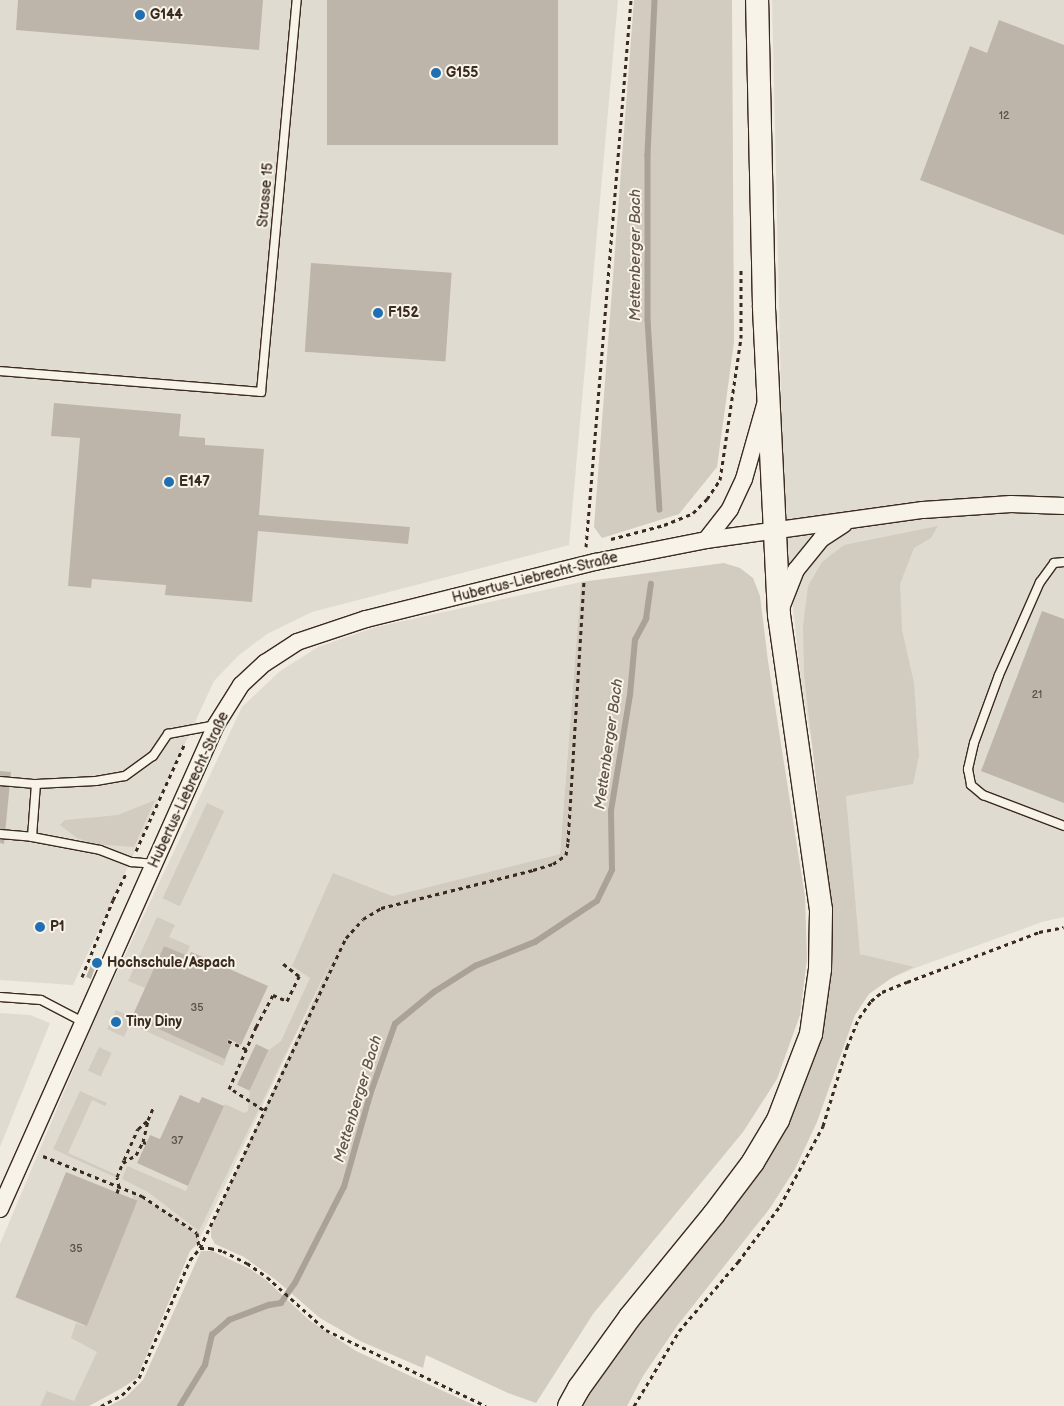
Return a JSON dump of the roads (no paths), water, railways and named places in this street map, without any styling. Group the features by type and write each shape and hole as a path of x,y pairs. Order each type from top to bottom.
{"main road":[{"path":"570,1406 579,1388 630,1317 714,1214 753,1162 778,1120 811,1034 820,969 821,910 779,615 768,393 757,0"}],"street":[{"path":"706,540 730,509 744,479 768,393"},
{"name":"Hubertus-Liebrecht-Straße","path":"0,1209 216,725 241,685 265,663 297,642 366,619 585,566 706,540 957,506 1011,504 1064,506"},
{"name":"Hubertus-Liebrecht-Straße","path":"779,615 796,570 821,539 849,520"}],"lane":[{"name":"Strasse 15","path":"0,371 261,392 297,0"},
{"path":"1064,562 1054,563 1040,582 1000,675 974,743 968,769 972,785 983,795 1064,826"},
{"path":"0,781 36,784 96,781 125,776 153,756 168,734 216,725"},
{"path":"32,837 36,784"},
{"path":"0,834 32,837 100,850 132,862 155,864"},
{"path":"0,997 41,1000 83,1022"}],"waterway":[{"name":"Mettenberger Bach","path":"655,0 648,155 648,320 660,510"},
{"name":"Mettenberger Bach","path":"180,1406 205,1365 212,1335 229,1320 269,1305 281,1303 295,1283 344,1187 370,1095 395,1024 434,992 475,966 535,942 597,901 612,870 611,811 630,695 635,640 646,619 651,584"}],"place":[{"name":"G144","path":"140,15"},
{"name":"G155","path":"436,73"},
{"name":"F152","path":"378,313"},
{"name":"E147","path":"169,482"},
{"name":"P1","path":"40,927"},
{"name":"Hochschule/Aspach","path":"97,963"},
{"name":"Tiny Diny","path":"116,1022"}]}
